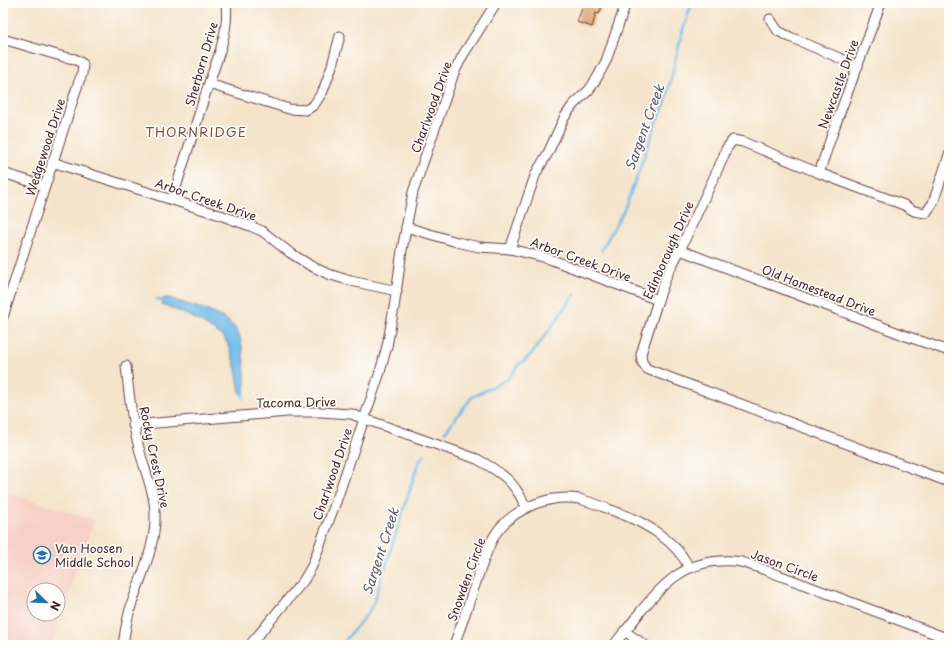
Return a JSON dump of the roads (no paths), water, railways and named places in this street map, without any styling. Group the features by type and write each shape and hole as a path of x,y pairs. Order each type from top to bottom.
{"street":[{"name":"Sherborn Drive","path":"172,200 224,37 227,11 226,3"},
{"name":"Charlwood Drive","path":"406,227 413,192 454,74 463,55 496,3"},
{"path":"510,249 536,173 548,153 564,118 573,105 589,90 597,78 606,61 626,3"},
{"name":"Newcastle Drive","path":"819,173 881,3"},
{"path":"770,19 778,31 858,66"},
{"path":"209,84 289,109 306,110 314,105 323,91 340,36"},
{"name":"Wedgewood Drive","path":"3,39 75,59 83,64 82,74 3,315"},
{"name":"Edinborough Drive","path":"949,155 933,203 926,213 914,211 904,205 743,142 733,140 726,149 668,275 658,300 641,354 642,362 647,369 949,482"},
{"name":"Arbor Creek Drive","path":"52,162 220,215 262,232 288,252 328,274 351,281 397,291"},
{"path":"3,174 45,186"},
{"path":"397,291 406,227"},
{"name":"Arbor Creek Drive","path":"406,227 479,247 510,249 547,258 658,300"},
{"name":"Old Homestead Drive","path":"680,250 949,351"},
{"name":"Charlwood Drive","path":"250,645 304,580 312,566 337,499 380,372 387,346 397,291"},
{"name":"Rocky Crest Drive","path":"124,645 125,627 131,604 148,557 154,530 155,515 153,496 133,425 126,366"},
{"name":"Tacoma Drive","path":"133,425 288,412 351,414 477,459 505,478 517,490 526,508"},
{"name":"Snowden Circle","path":"454,645 489,546 498,529 521,510 537,502 559,499 578,499 623,514 656,531 685,559 689,568"},
{"name":"Jason Circle","path":"614,645 624,631 663,586 679,573 694,565 712,561 735,560 758,567 949,639"},
{"path":"624,631 645,645"}],"water":[{"path":"164,298 170,298 209,311 228,321 235,327 242,344 245,374 244,394 241,394 240,392 231,352 224,337 198,320 162,304"}],"waterway":[{"name":"Sargent Creek","path":"601,251 624,210 657,120 665,104 682,33 692,3"},
{"name":"Sargent Creek","path":"445,432 472,397 508,379 520,363 534,351 575,294"},
{"path":"157,299 163,301"},
{"name":"Sargent Creek","path":"341,645 368,613 374,602 417,467 420,460 425,455"}],"place":[{"name":"Van Hoosen Middle School","path":"42,555"}],"district":[{"name":"THORNRIDGE","path":"196,131"}]}
